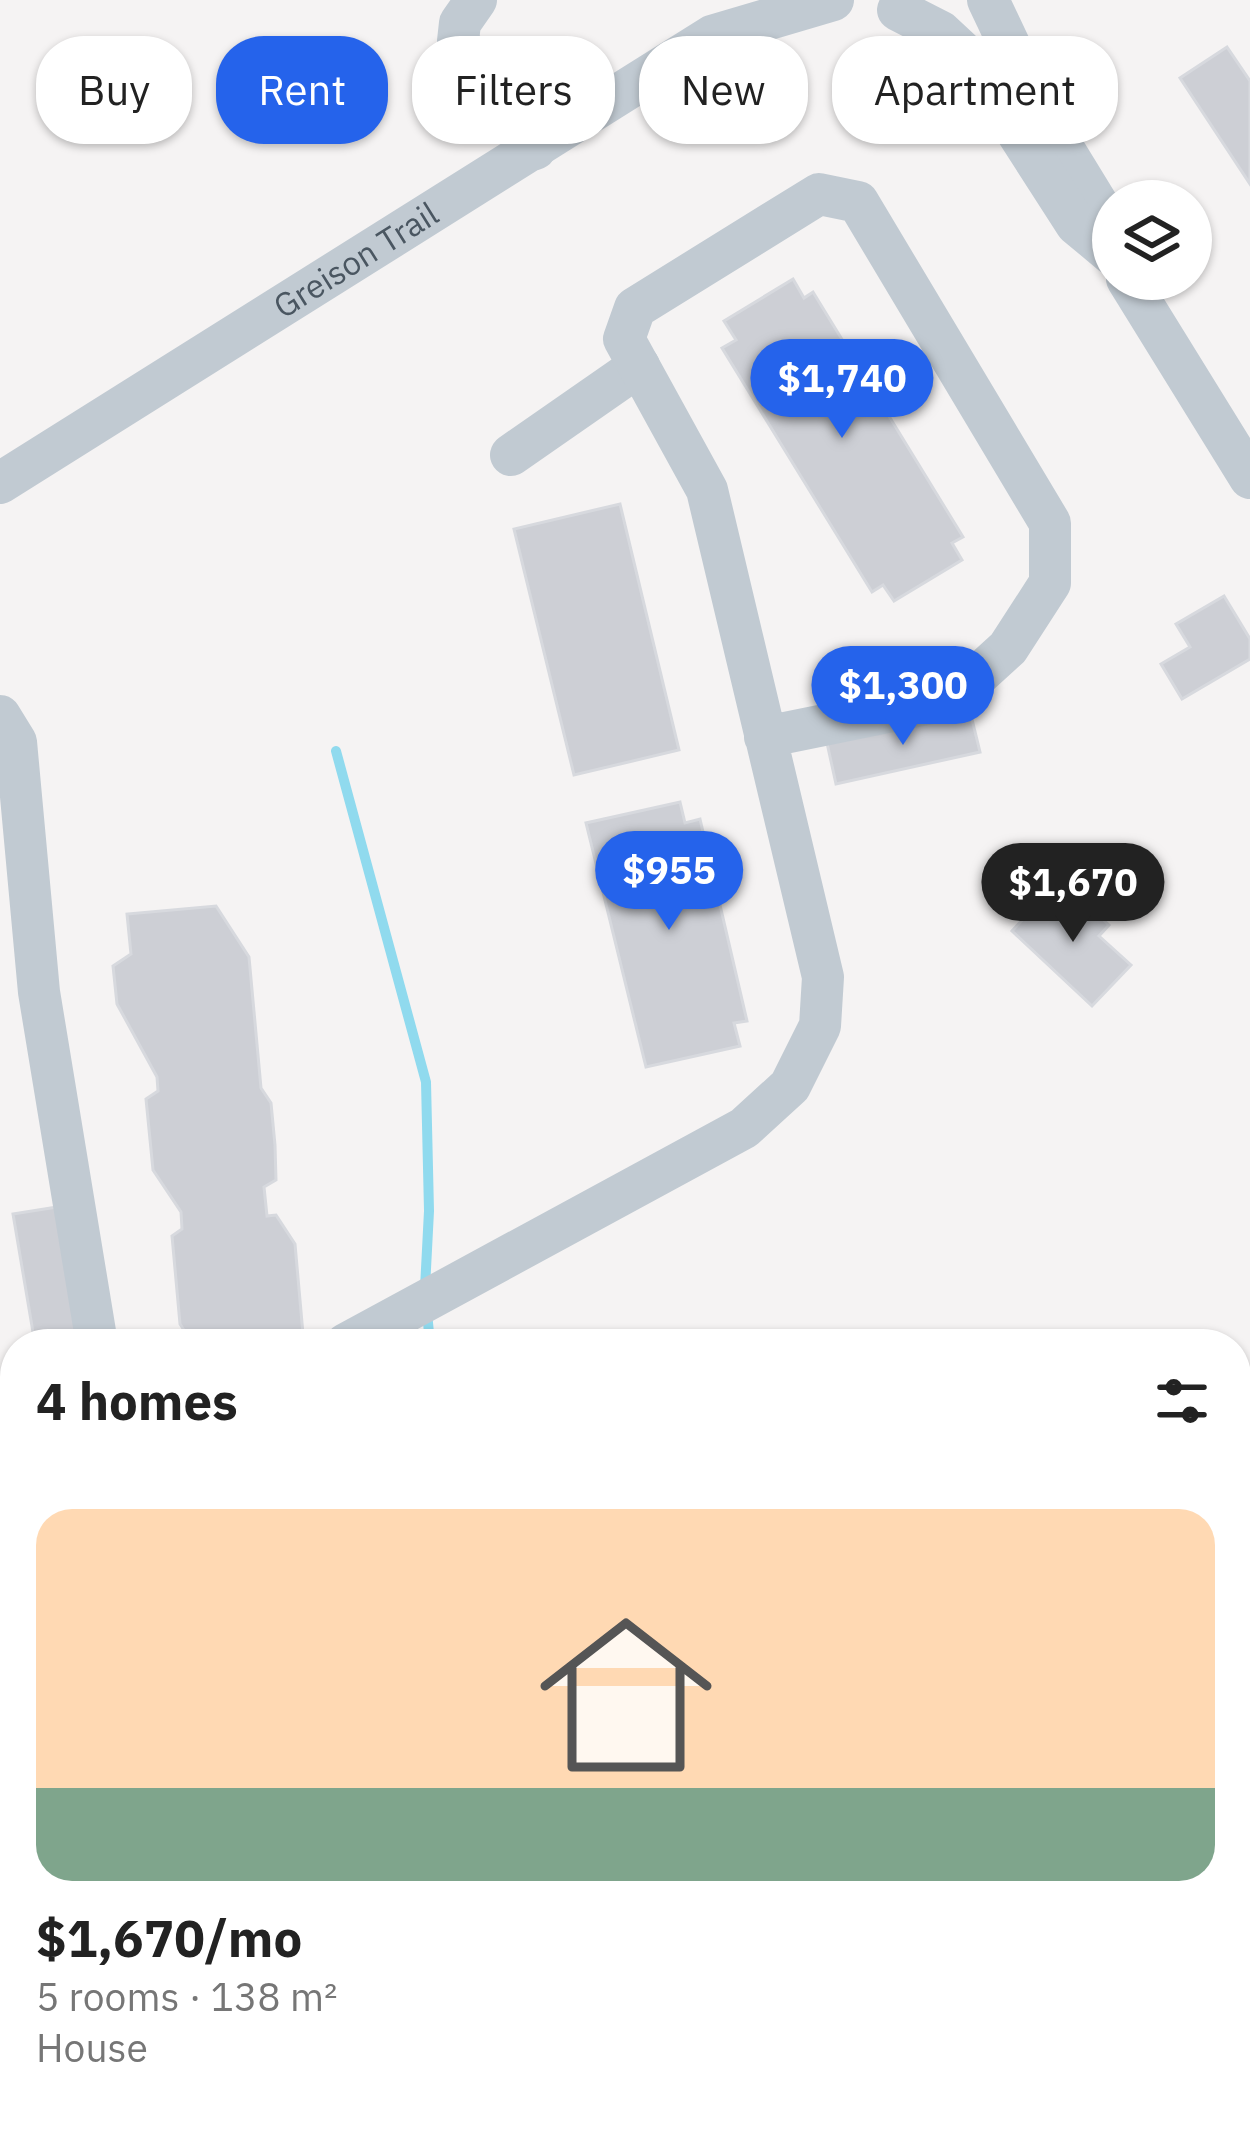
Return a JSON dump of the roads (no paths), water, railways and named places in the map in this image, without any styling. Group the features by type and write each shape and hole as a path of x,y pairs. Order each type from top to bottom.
{"street":[{"path":"476,0 460,23 458,41 535,148"},
{"name":"Greison Trail","path":"712,36 740,0"},
{"name":"Greison Trail","path":"712,36 833,0"},
{"path":"853,0 880,9 917,5 970,59 1076,224 1092,238"},
{"path":"988,0 1041,112 1092,195"},
{"name":"Greison Trail","path":"0,483 639,82"},
{"path":"374,1329 744,1128 790,1086 820,1026 823,977 765,736 707,490 624,339 635,308 818,194 858,202 1050,523 1050,583 1008,648 952,699 765,736"},
{"path":"1140,300 1250,478"},
{"path":"511,455 639,366"},
{"path":"0,716 16,742 39,992 95,1329"}],"waterway":[{"path":"336,751 426,1082 429,1211 425,1288"},
{"path":"427,1312 429,1329"}]}
